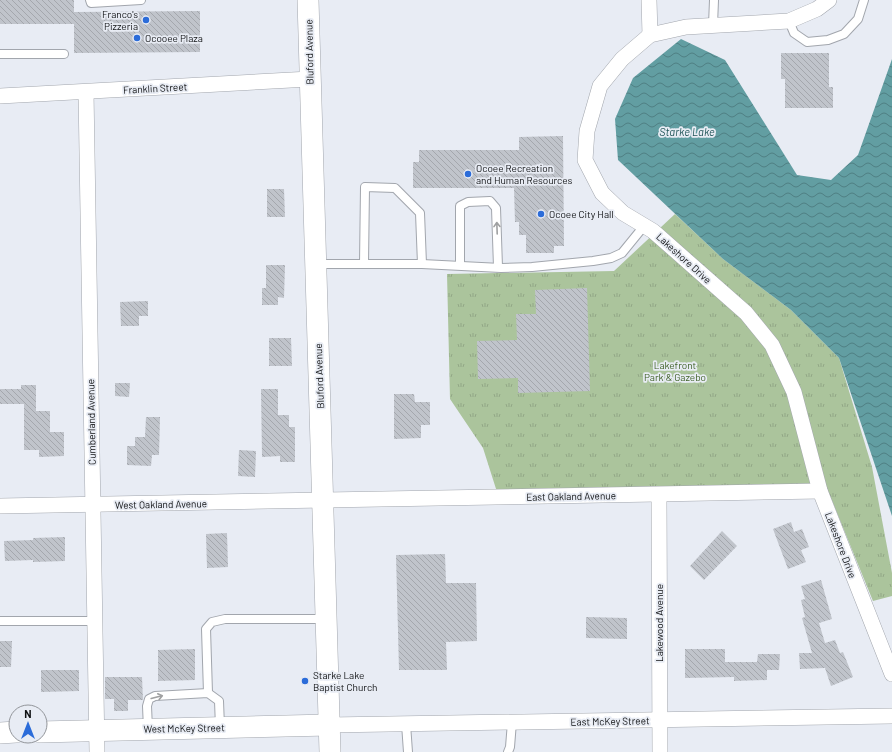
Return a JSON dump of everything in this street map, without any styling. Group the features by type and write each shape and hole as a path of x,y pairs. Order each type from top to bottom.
{"street":[{"name":"Bluford Avenue","path":"308,0 330,752"},
{"path":"649,0 650,35"},
{"name":"Lakeshore Drive","path":"829,0 817,9 788,21 686,27 650,35 622,58 600,86 587,131 585,160 602,193 623,213 653,231 746,313 772,345 794,392 820,491 892,674"},
{"name":"Franklin Street","path":"0,96 310,80"},
{"name":"Cumberland Avenue","path":"86,92 97,752"},
{"name":"East Oakland Avenue","path":"323,501 820,491"},
{"name":"Lakewood Avenue","path":"660,495 660,752"},
{"name":"West Oakland Avenue","path":"0,506 323,501"},
{"name":"East McKey Street","path":"329,725 892,716"},
{"name":"West McKey Street","path":"48,732 329,725"}],"lane":[{"path":"90,0 91,3 141,0"},
{"path":"713,25 714,0"},
{"path":"788,21 794,33 807,42 828,40 844,34 858,19 864,0"},
{"path":"0,54 64,54"},
{"path":"364,264 365,187 395,188 420,213 422,264"},
{"path":"460,265 460,206 468,202 490,201 496,208 498,267"},
{"path":"316,264 422,264 532,267 593,261 611,258 622,253 644,226"},
{"path":"208,693 206,629 212,622 225,619 326,619"},
{"path":"0,621 95,620"},
{"path":"148,729 148,699 155,696 208,693 219,701 220,728"},
{"path":"508,752 510,747 512,722"},
{"path":"406,724 408,752"}],"green space":[{"name":"Lakefront Park & Gazebo","path":"675,214 723,259 791,310 839,358 872,467 892,573 892,596 873,601 826,486 497,492 483,448 450,399 447,274 614,271"}],"water":[{"name":"Starke Lake","path":"681,39 725,60 797,175 831,180 858,155 892,59 892,516 839,358 791,310 723,259 618,160 615,119 633,78"}],"building":[{"name":"Ocooee Plaza","path":"0,0 74,0 74,12 200,11 200,52 74,53 74,24 0,24"},
{"path":"781,53 829,53 829,87 833,87 833,108 785,108 785,79 781,79"},
{"path":"563,136 564,246 554,246 554,253 526,253 526,235 519,235 519,222 515,222 514,188 413,188 413,162 419,162 419,150 519,150 519,137"},
{"path":"267,189 284,189 285,217 267,217"},
{"path":"266,265 285,265 284,298 278,297 278,305 262,305 262,288 266,288"},
{"path":"587,288 590,391 518,393 518,378 478,379 477,341 517,340 516,314 536,314 535,290"},
{"path":"148,301 148,316 139,316 139,326 121,326 120,302"},
{"path":"269,338 291,338 292,366 269,366"},
{"path":"115,383 130,383 129,397 115,396"},
{"path":"21,385 36,385 36,411 50,411 50,432 64,432 64,456 39,457 39,450 24,450 24,404 0,404 0,389 21,389"},
{"path":"261,389 278,389 278,415 289,415 289,427 295,427 295,462 280,462 280,456 262,457"},
{"path":"394,394 414,394 415,402 430,402 430,425 421,425 421,438 394,439"},
{"path":"146,417 160,417 159,455 152,455 151,466 127,465 127,446 135,446 135,437 145,437"},
{"path":"239,450 256,451 255,477 238,476"},
{"path":"791,522 794,532 802,529 809,547 801,550 806,562 788,569 773,529"},
{"path":"722,531 737,546 704,580 690,566"},
{"path":"227,533 228,567 207,568 206,534"},
{"path":"65,537 65,561 5,561 4,541"},
{"path":"445,554 446,583 476,583 477,641 446,642 447,670 399,670 396,555"},
{"path":"821,580 832,619 819,623 825,643 835,640 840,653 843,652 853,677 831,686 825,668 800,669 799,653 812,653 802,618 805,617 801,600 805,599 801,586"},
{"path":"586,617 627,618 627,639 586,638"},
{"path":"0,641 12,641 11,667 0,667"},
{"path":"195,649 195,680 158,681 158,650"},
{"path":"685,649 725,649 725,662 757,662 758,654 780,654 779,670 767,670 767,680 734,681 734,677 685,678"},
{"path":"41,670 79,670 79,691 41,692"},
{"path":"105,677 142,677 143,700 128,700 128,711 114,711 114,699 105,699"}],"place":[{"name":"Franco's Pizzeria","path":"146,20"},
{"name":"Ocooee Plaza","path":"137,38"},
{"name":"Ocoee Recreation and Human Resources","path":"468,174"},
{"name":"Ocoee City Hall","path":"541,214"},
{"name":"Starke Lake Baptist Church","path":"305,681"}]}
